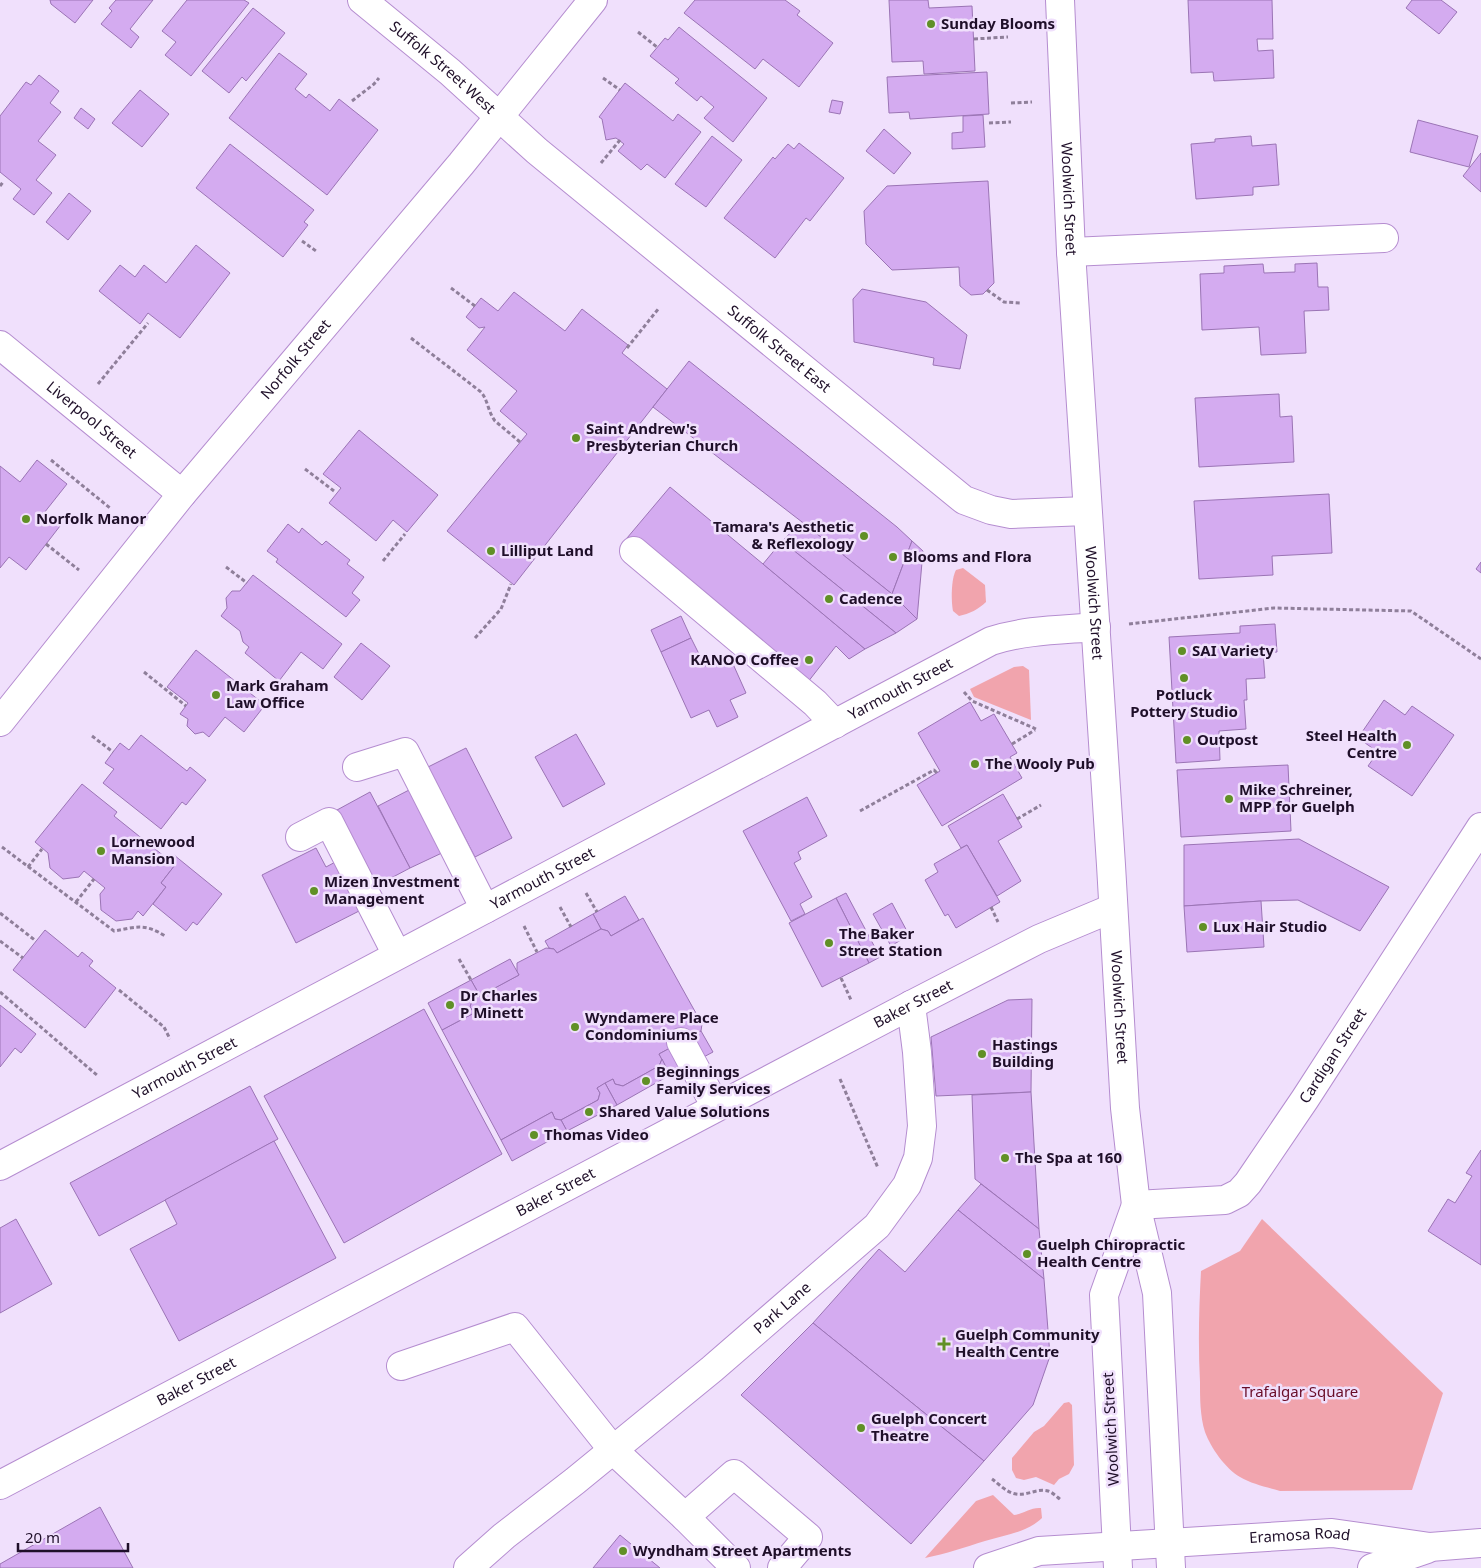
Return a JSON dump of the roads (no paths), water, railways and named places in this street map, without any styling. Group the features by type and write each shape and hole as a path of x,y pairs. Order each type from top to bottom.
{"street":[{"name":"Suffolk Street West","path":"362,0 450,72 500,118"},
{"name":"Norfolk Street","path":"0,722 182,494 500,118 593,0"},
{"name":"Woolwich Street","path":"1060,0 1070,252 1096,627 1125,1108 1136,1205 1157,1293 1170,1555"},
{"name":"Suffolk Street East","path":"500,118 536,151 964,500 991,510 1011,514 1087,511"},
{"path":"1070,252 1384,238"},
{"name":"Liverpool Street","path":"0,345 182,494"},
{"path":"634,552 815,703 835,724"},
{"name":"Yarmouth Street","path":"0,1166 992,641 1010,635 1031,632 1096,627"},
{"path":"357,767 405,752 486,909"},
{"path":"300,837 329,822 398,956"},
{"name":"Cardigan Street","path":"1136,1205 1225,1200 1239,1193 1248,1183 1305,1099 1481,827"},
{"name":"Baker Street","path":"0,1485 911,1005 1039,940 1113,908"},
{"name":"Park Lane","path":"468,1568 504,1536 712,1369 877,1226 907,1185 918,1158 922,1126 917,1052 911,1005"},
{"path":"681,1042 716,1107"},
{"name":"Woolwich Street","path":"1118,1557 1104,1295 1136,1205"},
{"path":"401,1366 515,1327 612,1450 685,1517 736,1568"},
{"path":"685,1517 734,1474 808,1536 782,1568"},
{"name":"Eramosa Road","path":"988,1568 1039,1551 1118,1557 1170,1555 1332,1533 1430,1547 1481,1543"},
{"name":"Eramosa Road","path":"1372,1568 1430,1547"}],"place":[{"name":"Sunday Blooms","path":"931,24"},
{"name":"Saint Andrew's Presbyterian Church","path":"576,438"},
{"name":"Norfolk Manor","path":"26,519"},
{"name":"Tamara's Aesthetic & Reflexology","path":"864,536"},
{"name":"Lilliput Land","path":"491,551"},
{"name":"Blooms and Flora","path":"893,557"},
{"name":"Cadence","path":"829,599"},
{"name":"SAI Variety","path":"1182,651"},
{"name":"KANOO Coffee","path":"809,660"},
{"name":"Potluck Pottery Studio","path":"1184,678"},
{"name":"Mark Graham Law Office","path":"216,695"},
{"name":"Outpost","path":"1187,740"},
{"name":"Steel Health Centre","path":"1407,745"},
{"name":"The Wooly Pub","path":"975,764"},
{"name":"Mike Schreiner, MPP for Guelph","path":"1229,799"},
{"name":"Lornewood Mansion","path":"101,851"},
{"name":"Mizen Investment Management","path":"314,891"},
{"name":"Lux Hair Studio","path":"1203,927"},
{"name":"The Baker Street Station","path":"829,943"},
{"name":"Dr Charles P Minett","path":"450,1005"},
{"name":"Wyndamere Place Condominiums","path":"575,1027"},
{"name":"Hastings Building","path":"982,1054"},
{"name":"Beginnings Family Services","path":"646,1081"},
{"name":"Shared Value Solutions","path":"589,1112"},
{"name":"Thomas Video","path":"534,1135"},
{"name":"The Spa at 160","path":"1005,1158"},
{"name":"Guelph Chiropractic Health Centre","path":"1027,1254"},
{"name":"Guelph Community Health Centre","path":"944,1344"},
{"name":"Guelph Concert Theatre","path":"861,1428"},
{"name":"Wyndham Street Apartments","path":"623,1551"}],"park label":[{"name":"Trafalgar Square","path":"1300,1392"}]}
